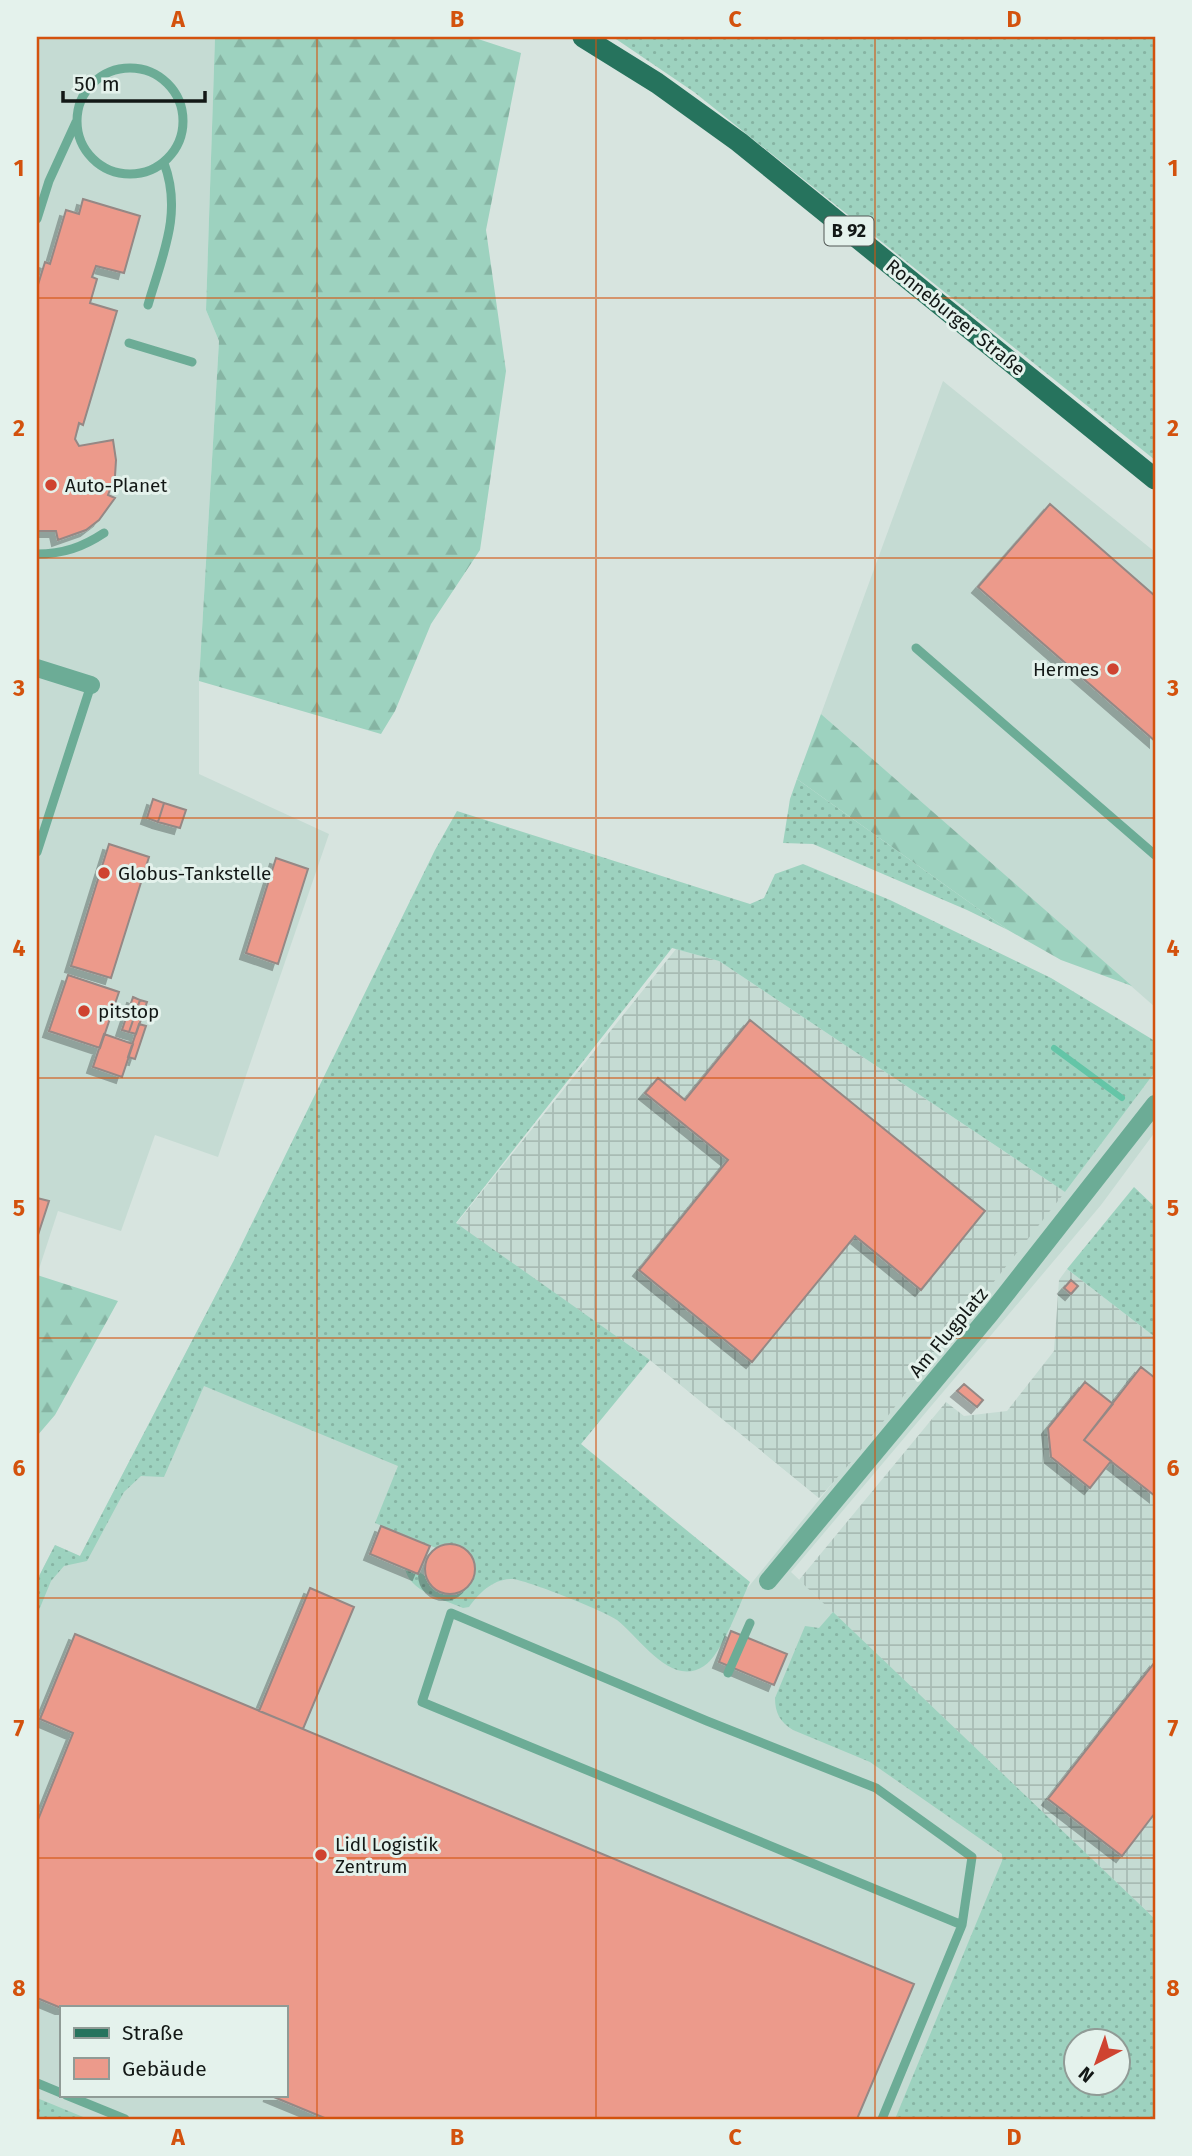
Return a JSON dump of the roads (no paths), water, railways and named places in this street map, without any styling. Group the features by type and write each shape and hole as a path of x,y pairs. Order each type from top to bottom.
{"main road":[{"name":"Ronneburger Straße","path":"583,37 657,83 739,142 1155,480"}],"street":[{"path":"37,668 91,685"},
{"name":"Am Flugplatz","path":"768,1581 992,1313 1155,1104"}],"lane":[{"path":"134,67 152,72 167,82 178,97 183,114 183,132 176,149 164,163 149,171 132,174 116,172 100,166 83,147 76,122 78,104 87,88 100,76 117,68 134,67"},
{"path":"37,219 49,181 76,122"},
{"path":"148,305 173,217 171,182 164,163"},
{"path":"129,343 192,362"},
{"path":"37,554 72,550 104,533"},
{"path":"915,648 1155,855"},
{"path":"37,852 91,685"},
{"path":"882,2119 962,1925 972,1857 876,1788 694,1716 451,1613 422,1702 962,1925"},
{"path":"728,1673 750,1623"},
{"path":"37,2083 60,2092"},
{"path":"69,2096 125,2119"}],"waterway":[{"path":"1054,1048 1122,1098"}],"place":[{"name":"Auto-Planet","path":"51,485"},
{"name":"Hermes","path":"1113,669"},
{"name":"Globus-Tankstelle","path":"104,873"},
{"name":"pitstop","path":"84,1011"},
{"name":"Lidl Logistik Zentrum","path":"321,1855"}]}
